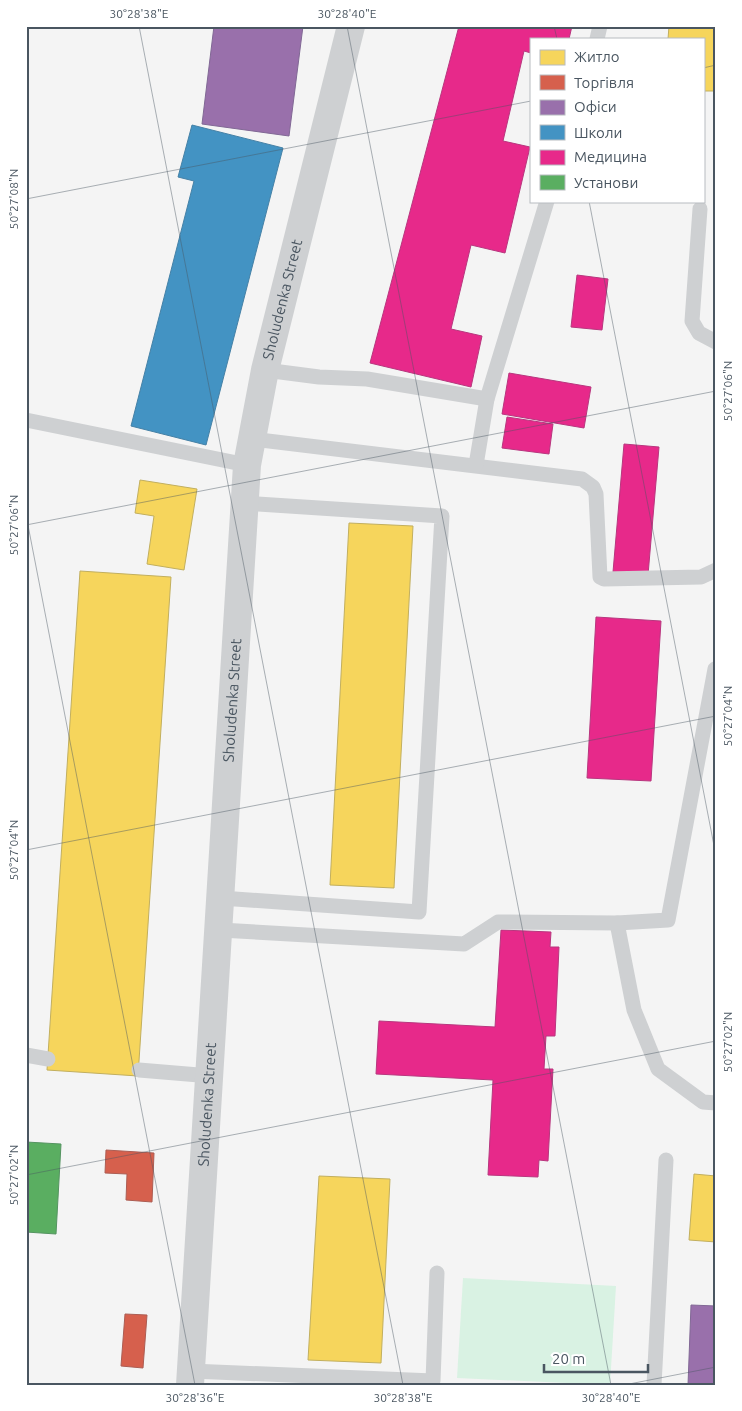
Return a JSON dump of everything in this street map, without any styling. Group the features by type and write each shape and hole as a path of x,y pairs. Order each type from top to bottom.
{"street":[{"name":"Sholudenka Street","path":"191,1378 220,930 244,503 250,452 265,370 351,26"}],"lane":[{"path":"596,38 600,26"},
{"path":"476,465 487,399 547,202"},
{"path":"700,208 692,321 698,333 716,342"},
{"path":"265,370 319,377 367,379 487,399"},
{"path":"26,420 250,452 476,465 570,476 582,479 593,486 597,503 598,572 604,579 701,577 716,570"},
{"path":"221,898 419,912 442,516 244,503"},
{"path":"220,930 464,944 498,922 617,923 668,920 715,669"},
{"path":"617,923 634,1010 658,1069 703,1102 716,1103"},
{"path":"26,1055 48,1059"},
{"path":"139,1070 211,1076"},
{"path":"654,1385 666,1160"},
{"path":"191,1378 432,1381 437,1273"}],"green space":[{"path":"463,1278 616,1286 610,1385 457,1378"}],"building: Житло":[{"path":"669,26 716,26 716,91 704,91 704,38 668,38"},
{"path":"140,480 197,489 184,570 147,564 154,516 135,513"},
{"path":"349,523 413,526 394,888 330,885"},
{"path":"80,571 171,577 138,1076 47,1070"},
{"path":"694,1174 716,1176 716,1242 689,1240"},
{"path":"319,1176 390,1179 381,1363 308,1360"}],"building: Торгівля":[{"path":"106,1150 154,1153 152,1202 126,1200 127,1174 105,1173"},
{"path":"125,1314 147,1315 143,1368 121,1366"}],"building: Офіси":[{"path":"214,26 303,26 289,136 202,124"},
{"path":"691,1305 716,1306 716,1385 688,1385"}],"building: Школи":[{"path":"192,125 283,148 206,445 131,426 194,181 178,177"}],"building: Медицина":[{"path":"459,26 572,26 569,38 530,38 530,53 524,51 503,141 530,147 505,253 471,245 451,329 482,336 471,387 370,363"},
{"path":"577,275 608,279 602,330 571,327"},
{"path":"509,373 591,387 584,428 502,414"},
{"path":"507,417 553,424 549,454 502,448"},
{"path":"624,444 659,447 648,575 613,572"},
{"path":"596,617 661,621 651,781 587,778"},
{"path":"501,930 551,932 550,947 559,947 555,1036 546,1036 544,1069 553,1069 548,1161 539,1160 538,1177 488,1175 493,1080 376,1074 379,1021 495,1027"}],"building: Установи":[{"path":"26,1142 61,1144 56,1234 26,1232"}]}
